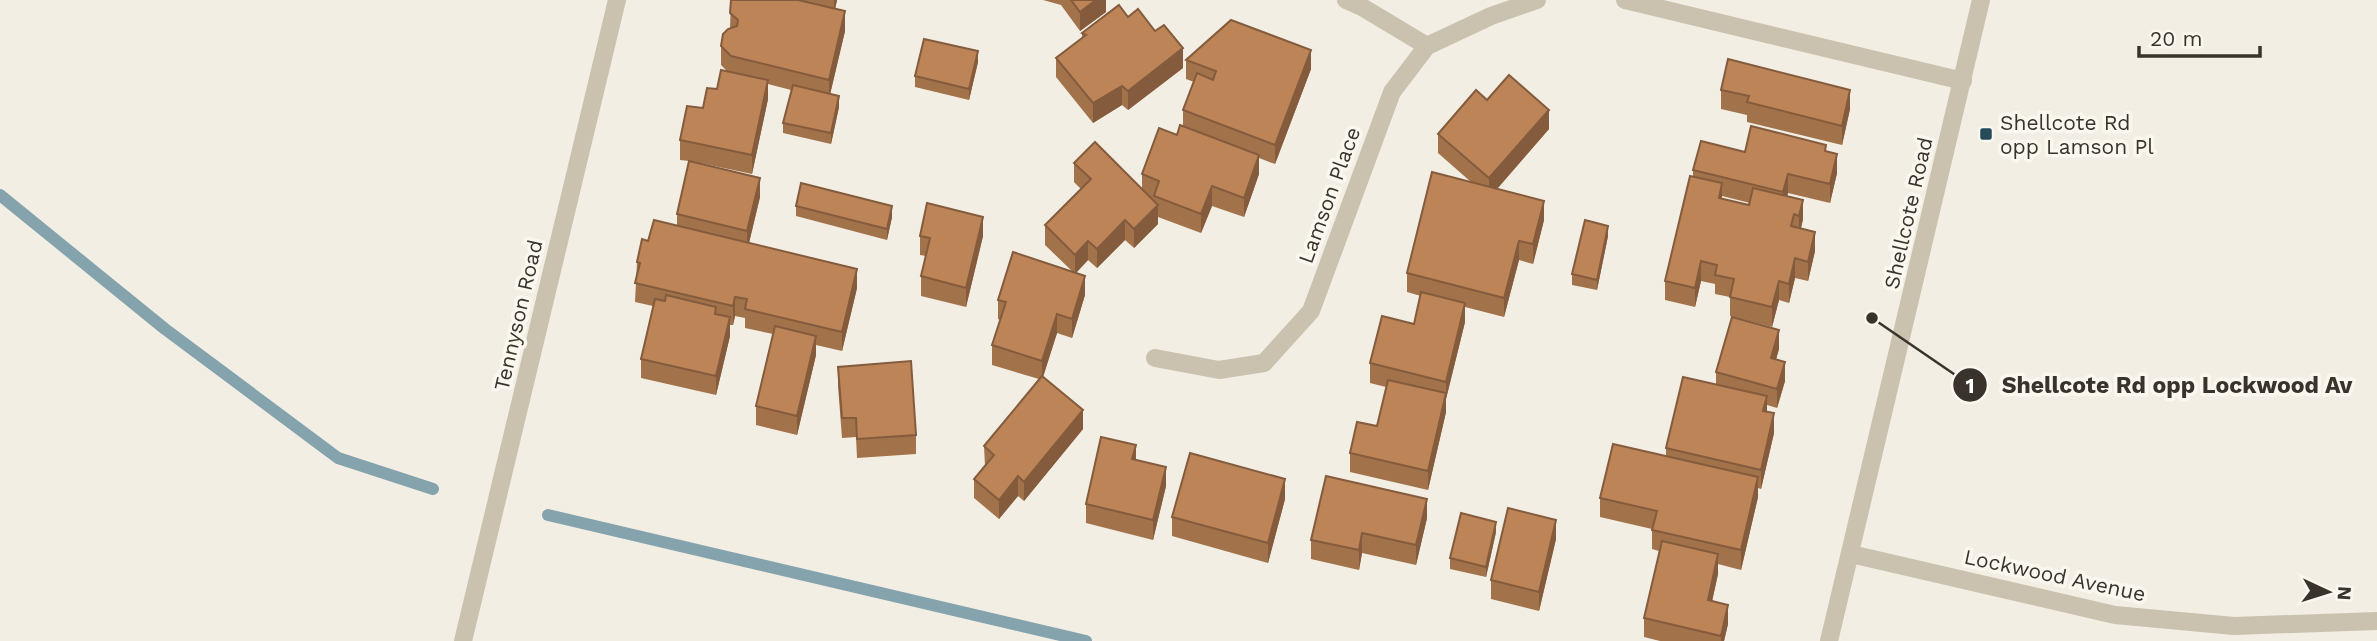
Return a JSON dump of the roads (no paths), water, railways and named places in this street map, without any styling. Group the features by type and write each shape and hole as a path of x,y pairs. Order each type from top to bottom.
{"street":[{"name":"Tennyson Road","path":"463,641 617,0"},
{"path":"1346,0 1427,46"},
{"name":"Lamson Place","path":"1155,358 1219,370 1264,363 1311,311 1392,92 1427,46 1491,16 1537,0"},
{"path":"1625,0 1962,81"},
{"name":"Shellcote Road","path":"1829,641 1981,0"},
{"name":"Lockwood Avenue","path":"1851,554 2115,615 2234,626 2377,621"}],"waterway":[{"path":"0,195 165,329 338,458 433,489"},
{"path":"548,515 1086,641"}],"place":[{"name":"Shellcote Rd opp Lamson Pl","path":"1986,134"},
{"name":"Shellcote Rd opp Lockwood Av","path":"1872,318"}]}
